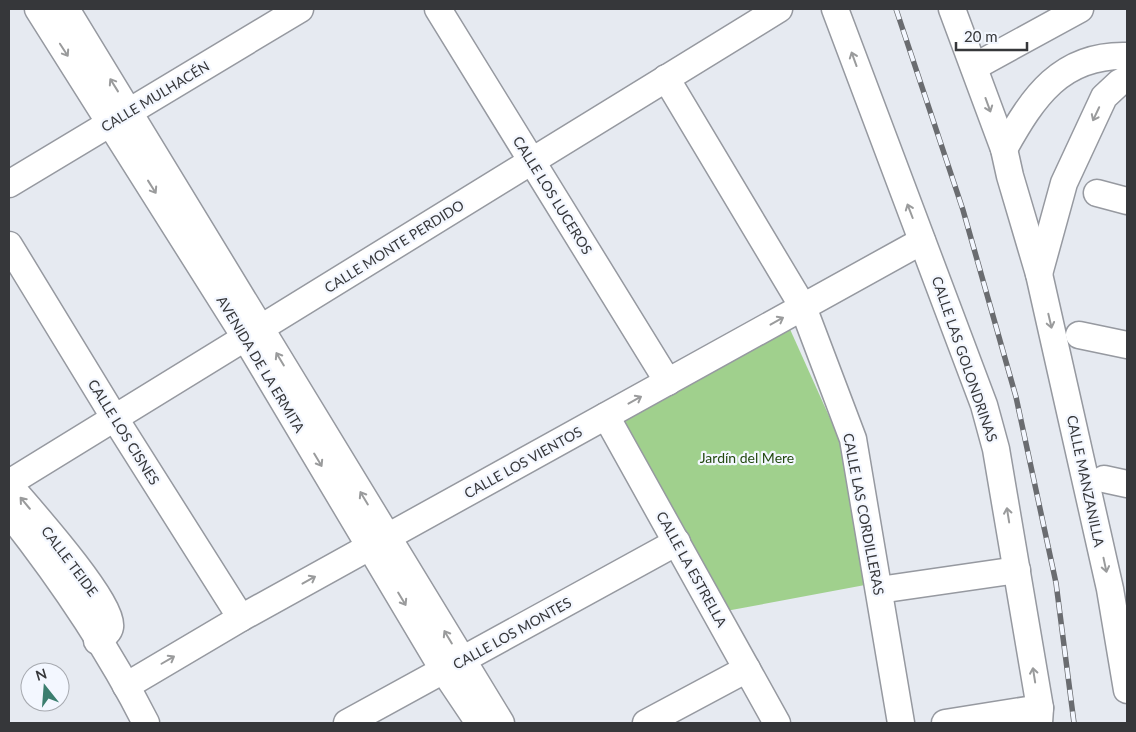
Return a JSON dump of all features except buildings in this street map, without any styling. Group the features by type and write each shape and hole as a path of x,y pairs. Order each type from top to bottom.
{"street":[{"name":"AVENIDA DE LA ERMITA","path":"38,9 121,117"},
{"name":"AVENIDA DE LA ERMITA","path":"66,9 121,117 253,332 453,666 479,723"},
{"name":"CALLE MULHACÉN","path":"9,184 300,9"},
{"name":"CALLE LOS LUCEROS","path":"438,9 668,382"},
{"name":"CALLE MONTE PERDIDO","path":"9,484 114,417 779,9"},
{"name":"CALLE LAS GOLONDRINAS","path":"835,9 984,405 996,449 1039,716"},
{"name":"CALLE MANZANILLA","path":"952,9 1004,148 1010,176 1039,274 1108,579 1127,690"},
{"path":"974,67 1080,9"},
{"path":"1004,148 1029,107 1044,88 1064,71 1090,60 1112,56 1127,56"},
{"name":"CALLE LAS CORDILLERAS","path":"666,78 803,307 853,439 901,723"},
{"name":"CALLE MANZANILLA","path":"1039,274 1068,174 1104,97 1119,83 1127,79"},
{"path":"1097,192 1127,201"},
{"name":"CALLE LOS VIENTOS","path":"126,686 242,618 922,241"},
{"name":"CALLE LOS CISNES","path":"9,245 114,417 242,618"},
{"path":"1079,335 1127,345"},
{"name":"CALLE LA ESTRELLA","path":"606,416 777,723"},
{"name":"CALLE TEIDE","path":"9,484 78,569 106,611 111,626 109,631 97,640"},
{"path":"9,513 69,592 126,686 146,723"},
{"path":"9,538 97,640"},
{"name":"CALLE LOS MONTES","path":"347,723 677,542"},
{"path":"879,590 1017,570"},
{"name":"AVENIDA DE LA ERMITA","path":"453,666 501,723"},
{"path":"646,723 747,670"},
{"path":"945,723 1039,716"}],"green space":[{"name":"Jardín del Mere","path":"789,327 842,445 865,585 726,611 622,419"}],"railway":[{"path":"896,9 963,210 1016,397 1056,583 1074,723"}]}
